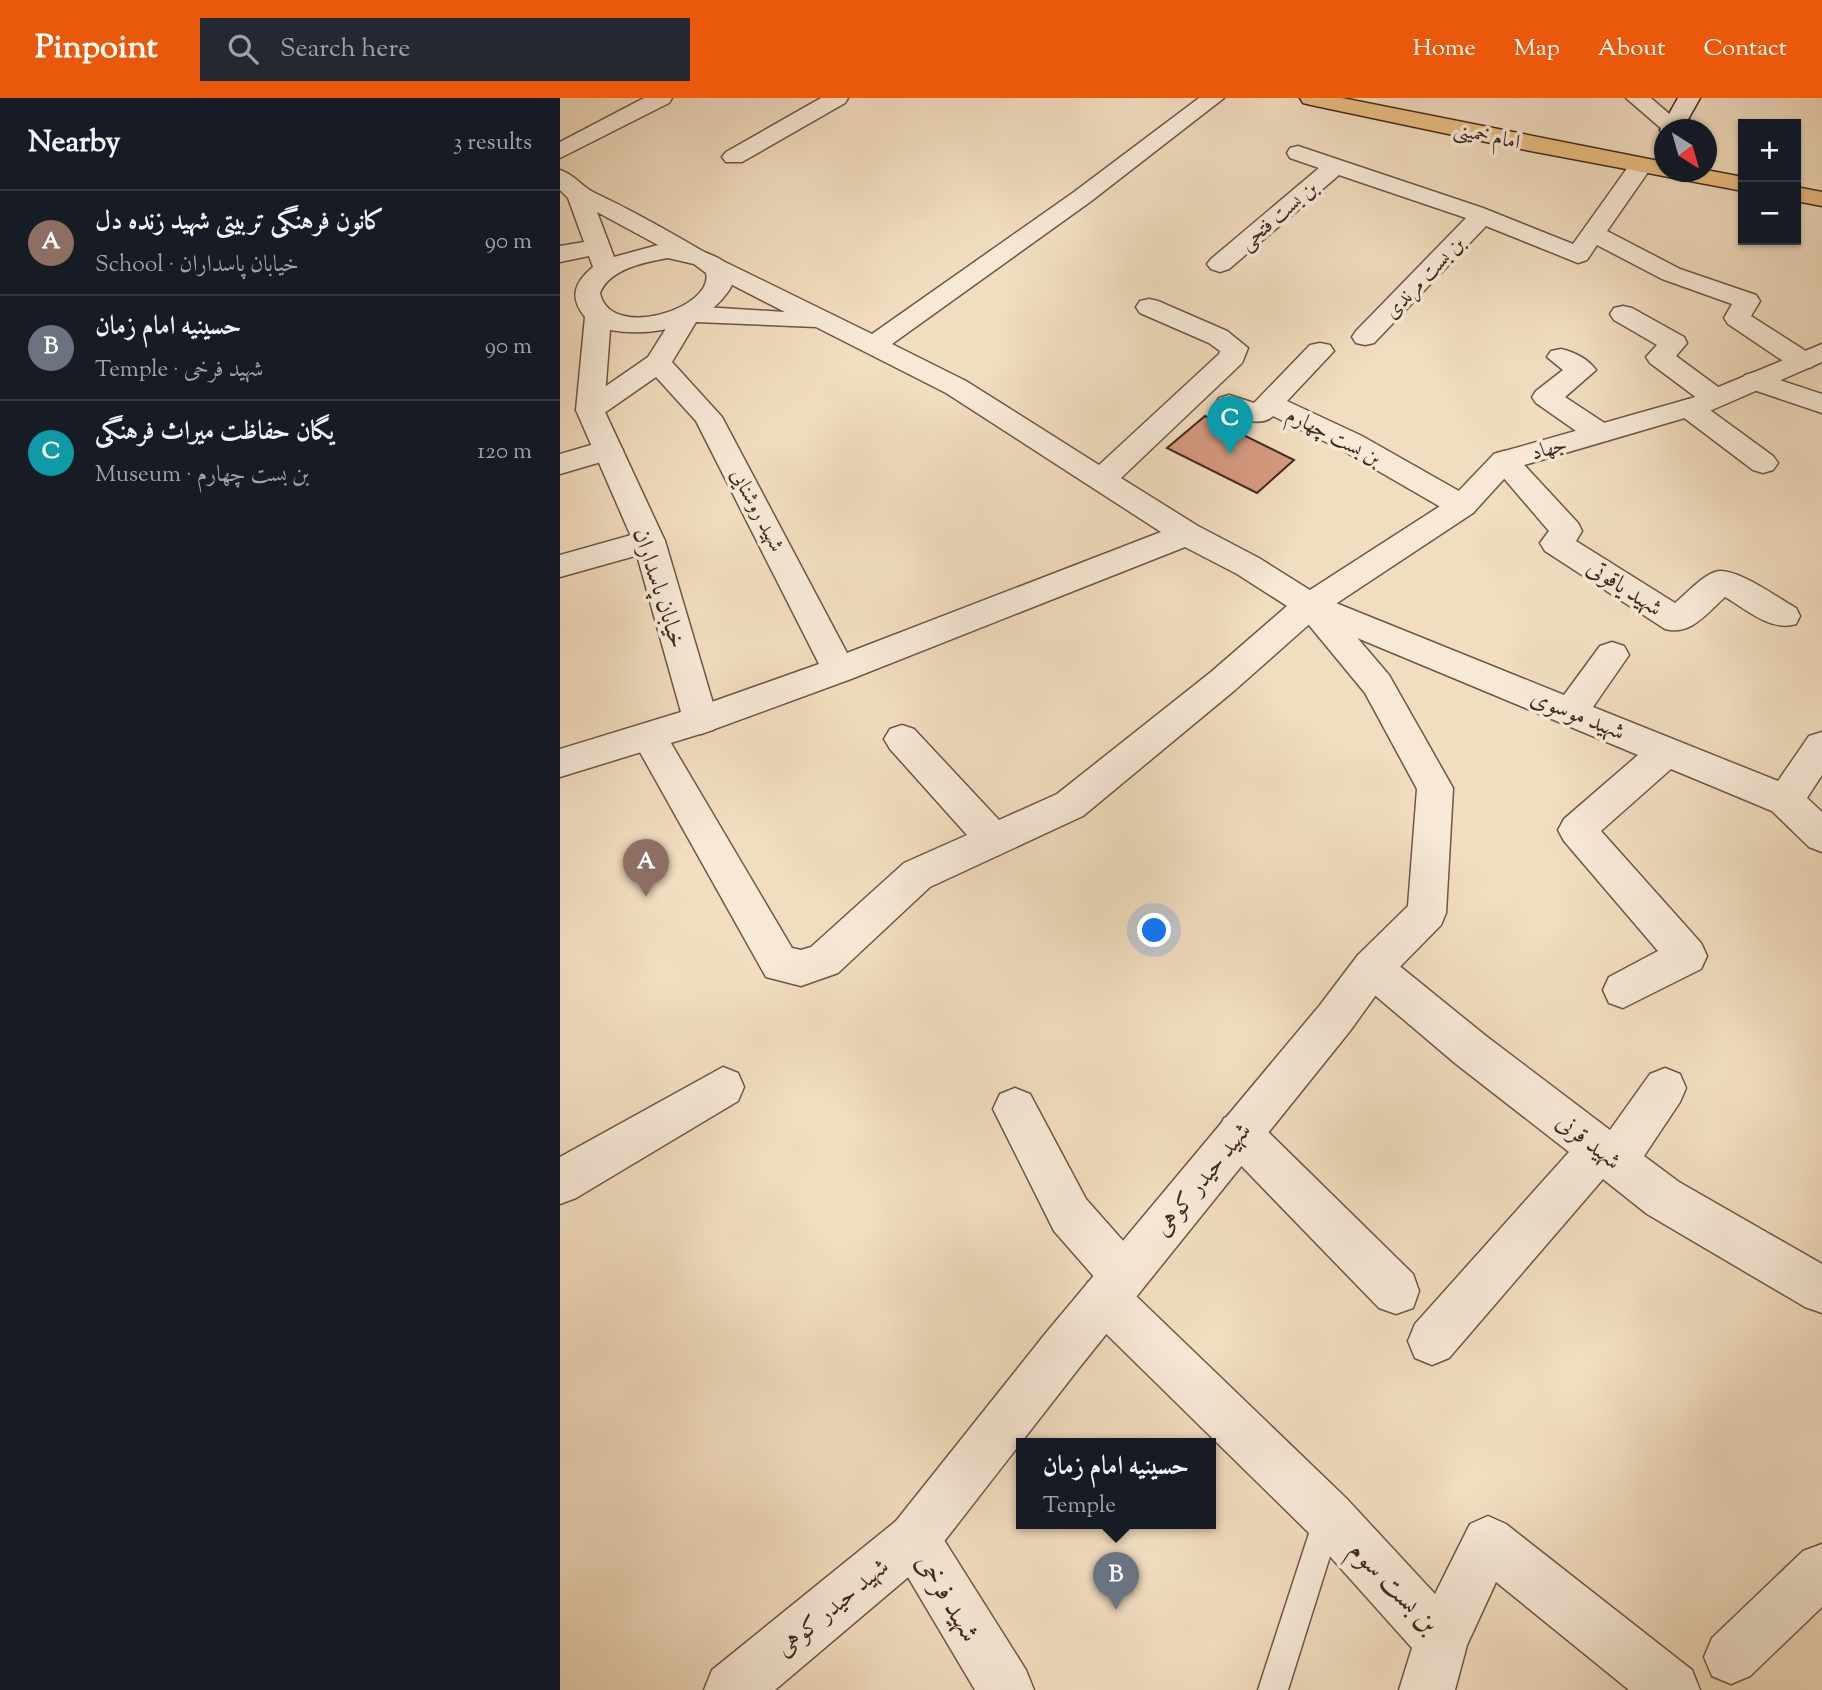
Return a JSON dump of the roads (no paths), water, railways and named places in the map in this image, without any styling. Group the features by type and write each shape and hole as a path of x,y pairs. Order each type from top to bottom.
{"main road":[{"name":"امام خمینی","path":"1326,100 1654,165"},
{"name":"امام خمینی","path":"1717,178 1738,183"},
{"path":"1801,195 1822,199"}],"street":[{"path":"560,151 661,98"},
{"path":"734,157 837,98"},
{"path":"874,345 1082,197 1213,98"},
{"path":"1637,98 1662,119"},
{"path":"1676,119 1689,98"},
{"path":"1298,153 1482,216 1578,255 1594,234 1654,173"},
{"name":"بن بست فتحی","path":"1220,264 1336,166"},
{"path":"560,177 579,195 632,219 688,252 705,258 716,267 956,387 1187,534 1248,566 1310,605"},
{"path":"579,195 602,258"},
{"name":"بن بست مرندی","path":"1365,337 1482,216"},
{"path":"1594,234 1671,274 1747,301 1737,318 1812,356"},
{"path":"560,254 602,258 668,251 688,252"},
{"name":"خیابان پاسداران","path":"602,258 587,293 589,306 598,316 590,410 649,541 701,720"},
{"path":"598,316 616,323 639,325 665,322 688,314 706,303 717,291 720,278 716,267"},
{"path":"1102,479 1233,357 1234,348 1218,337 1149,307"},
{"path":"688,314 832,323"},
{"path":"590,410 658,363 688,314"},
{"path":"1623,314 1674,343 1660,357 1763,463"},
{"name":"بن بست چهارم","path":"1320,351 1269,402 1352,443 1462,506"},
{"name":"جهاد","path":"649,738 780,964 801,968 824,960 917,876 1070,805 1223,681 1310,605 1462,506 1504,461 1702,403 1812,356"},
{"path":"1561,357 1582,370 1546,397 1600,433"},
{"name":"شهید روشنایی","path":"658,363 708,417 839,670"},
{"path":"1755,382 1822,404"},
{"path":"1229,404 1259,414 1269,402"},
{"path":"560,464 608,450"},
{"name":"شهید یاقوتی","path":"1504,461 1567,531 1556,543 1677,620 1723,581 1784,616"},
{"path":"560,764 649,738 839,670 1187,534"},
{"path":"560,566 649,541"},
{"name":"شهید موسوی","path":"1310,605 1785,800"},
{"name":"شهید حیدر کوهی","path":"732,1690 914,1539 1238,1133 1335,1018 1372,968 1427,913 1435,788 1377,684 1310,605"},
{"path":"1571,712 1612,655"},
{"path":"902,739 994,840"},
{"path":"1822,746 1785,800 1822,836"},
{"path":"1623,990 1687,956 1577,830 1667,751"},
{"name":"شهید قرنی","path":"1372,968 1471,1050 1663,1198 1822,1290"},
{"path":"560,1182 723,1087"},
{"path":"1432,1341 1608,1155 1665,1088"},
{"path":"1015,1109 1070,1215 1114,1288"},
{"path":"1238,1133 1396,1291"},
{"name":"بن بست سوم","path":"1114,1288 1441,1640 1488,1542 1672,1690"},
{"name":"شهید فرخی","path":"914,1539 1006,1690"},
{"path":"1731,1657 1822,1570"},
{"path":"1427,1690 1441,1640"}],"lane":[{"path":"1273,1690 1328,1516"}],"place":[{"name":"یگان حفاظت میراث فرهنگی","path":"1230,454"},
{"name":"کانون فرهنگی تربیتی شهید زنده دل","path":"646,897"},
{"name":"حسینیه امام زمان","path":"1116,1610"}]}
